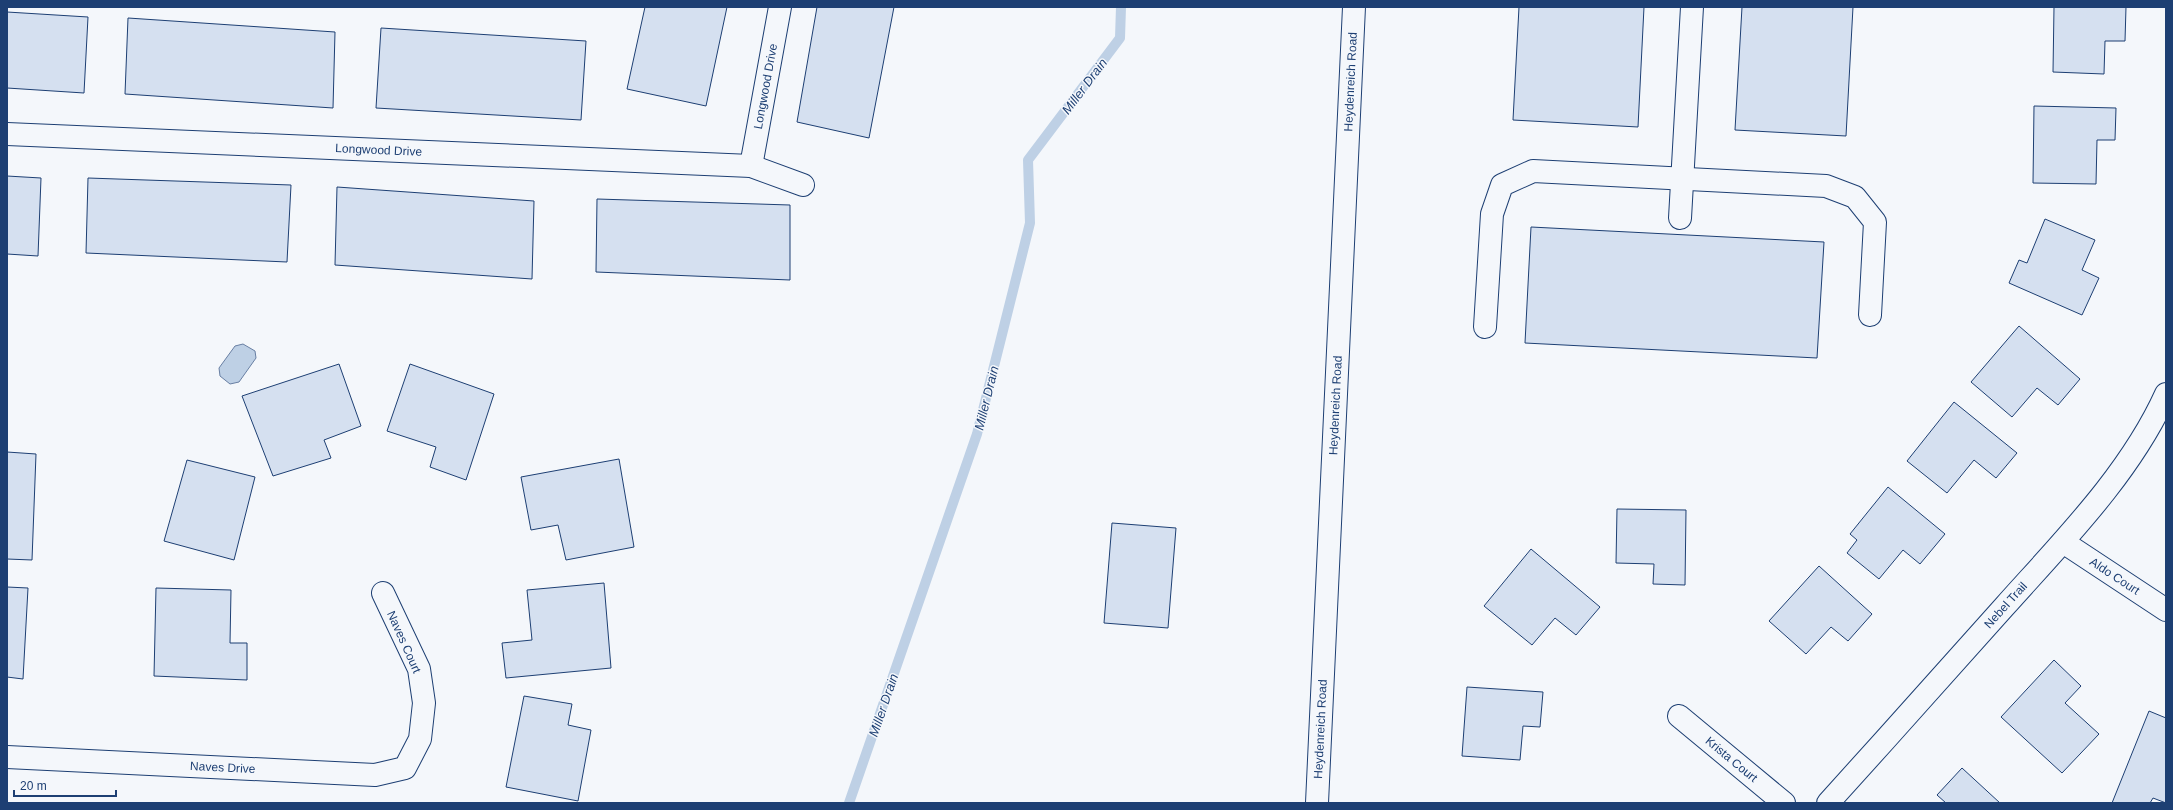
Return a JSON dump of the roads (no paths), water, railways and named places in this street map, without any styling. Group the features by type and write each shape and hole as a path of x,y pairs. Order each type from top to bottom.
{"street":[{"name":"Longwood Drive","path":"750,166 780,7"},
{"name":"Heydenreich Road","path":"1316,803 1354,7"},
{"path":"1680,218 1692,7"},
{"name":"Longwood Drive","path":"7,134 750,166 803,185"},
{"path":"1485,327 1492,214 1502,185 1534,170 1826,186 1855,197 1875,222 1870,315"},
{"name":"Nebel Trail","path":"1828,803 2063,542 2112,482 2144,435 2166,394"},
{"name":"Aldo Court","path":"2063,542 2166,610"},
{"name":"Naves Court","path":"383,593 419,669 424,703 420,739"},
{"name":"Krista Court","path":"1679,716 1784,803"},
{"name":"Naves Drive","path":"7,758 375,775 405,768 420,739"}],"water":[{"path":"243,344 255,351 256,358 239,382 230,384 220,376 219,368 235,346"}],"waterway":[{"name":"Miller Drain","path":"849,803 977,434 1030,223 1028,160 1120,38 1121,7"}]}
